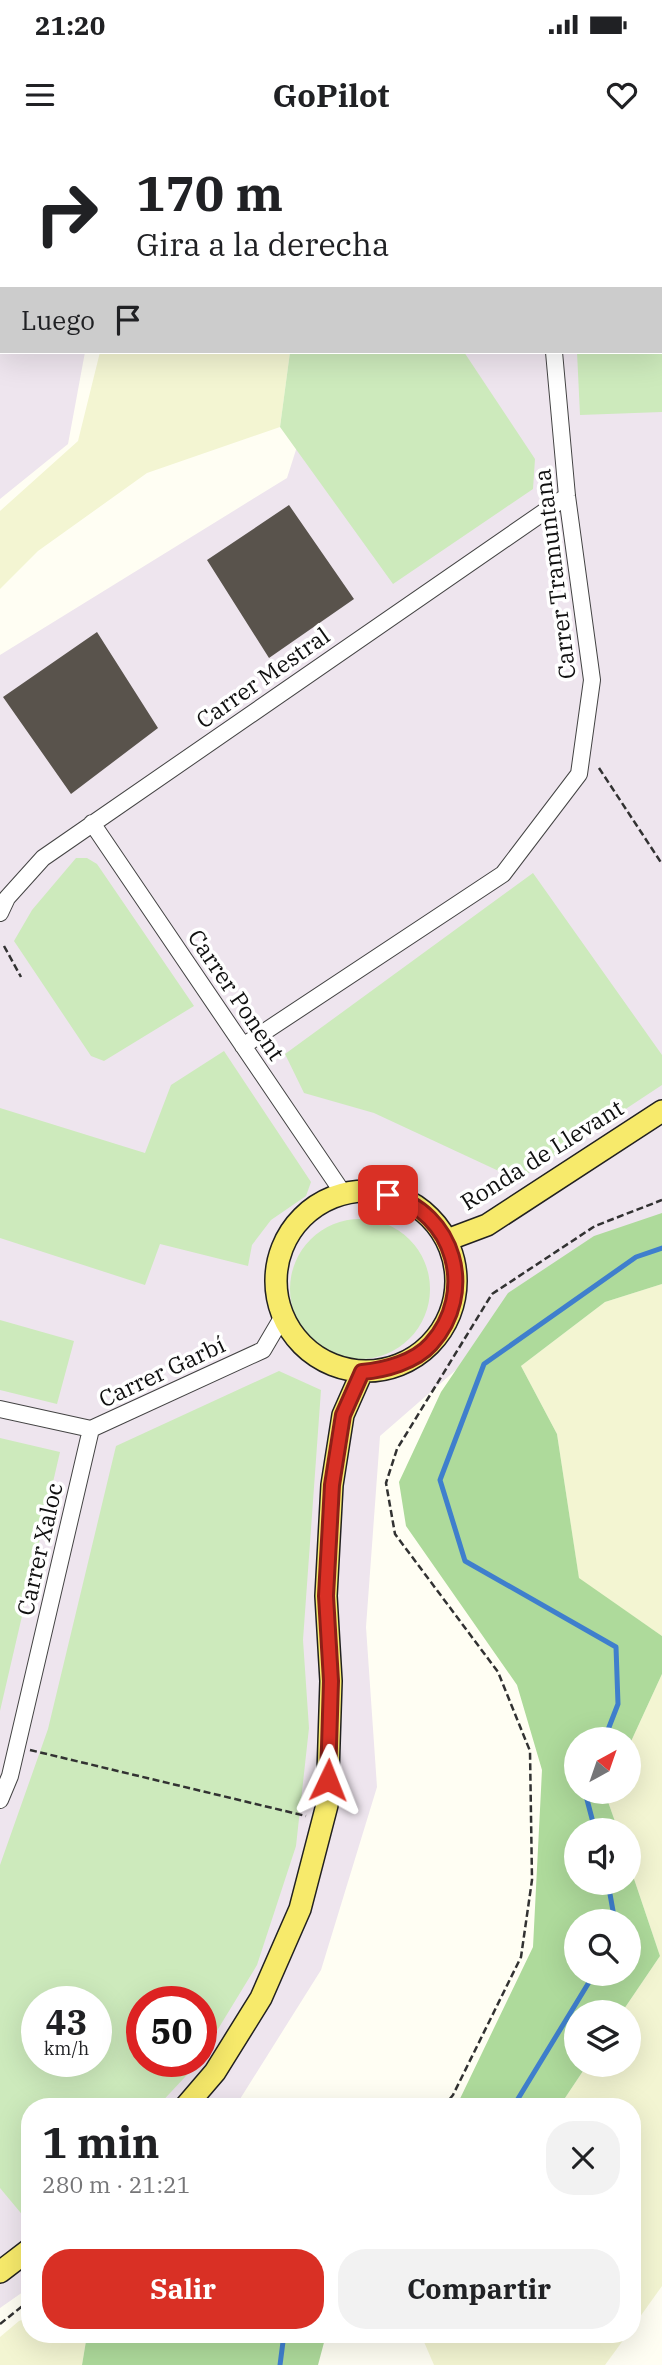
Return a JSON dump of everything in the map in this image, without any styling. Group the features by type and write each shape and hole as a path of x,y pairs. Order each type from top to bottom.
{"main road":[{"name":"Ronda de Llevant","path":"447,1240 487,1225 662,1111"},
{"path":"373,1191 403,1199 428,1215 447,1240 453,1256 457,1287 448,1321 429,1347 389,1369 362,1372 331,1365 300,1343 283,1316 278,1300 276,1269 282,1246 299,1220 314,1207 343,1193 373,1191"},
{"path":"193,2098 215,2072 261,1998 300,1909 327,1805 331,1681 326,1596 332,1485 343,1415 362,1372"},
{"path":"0,2272 21,2256"}],"street":[{"name":"Carrer Tramuntana","path":"243,1046 503,874 579,774 592,680 567,496 554,354"},
{"name":"Carrer Mestral","path":"0,913 7,898 43,858 567,496"},
{"name":"Carrer Ponent","path":"92,823 343,1193"},
{"name":"Carrer Garbí","path":"0,1409 91,1429 263,1350 283,1316"},
{"name":"Carrer Xaloc","path":"0,1800 10,1776 91,1429"}],"path":[{"path":"599,768 662,864"},
{"path":"4,946 21,977"},
{"path":"450,2098 521,1957 532,1880 530,1751 498,1672 395,1534 386,1483 397,1449 492,1294 595,1226 662,1200"},
{"path":"17,1746 308,1816"},
{"path":"0,2324 21,2307"}],"shaded area":[{"path":"0,354 85,354 68,444 0,499"},
{"path":"292,354 662,354 662,1225 480,1349 380,1436 366,1627 377,1787 321,1970 241,2098 21,2098 21,2293 0,2308 0,655 287,478 302,431"}],"green space":[{"path":"100,354 290,354 280,427 147,473 38,551 0,589 0,511 78,441"},
{"path":"290,354 465,354 535,459 533,489 393,584 280,427"},
{"path":"577,354 662,354 662,412 580,415"},
{"path":"76,858 87,858 97,864 194,1006 104,1061 91,1056 14,941 32,910"},
{"path":"533,873 662,1055 662,1085 518,1180 374,1113 304,1093 285,1054"},
{"path":"224,1051 311,1182 306,1196 271,1220 252,1245 248,1266 160,1244 145,1285 0,1238 0,1108 145,1153 171,1085"},
{"path":"662,1213 662,1284 605,1302 521,1366 557,1434 579,1578 662,1636 662,1674 638,1727 564,1727 564,1804 609,1804 614,1818 564,1818 564,1895 639,1895 660,1956 641,1984 641,1909 564,1909 564,1986 640,1986 630,2000 564,2000 564,2077 579,2077 565,2098 460,2098 533,1947 542,1770 517,1685 406,1526 399,1482 441,1392 508,1293 594,1236"},
{"path":"360,1219 387,1224 410,1239 425,1262 430,1289 425,1316 410,1339 387,1354 360,1359 333,1354 310,1339 295,1316 290,1289 295,1262 310,1239 333,1224"},
{"path":"662,1284 662,1636 579,1579 557,1434 521,1366 605,1302"},
{"path":"0,1320 74,1341 57,1404 0,1390"},
{"path":"279,1371 321,1390 303,1640 309,1728 296,1846 257,1965 217,2031 217,1986 126,1986 126,2077 185,2077 165,2098 21,2098 21,2213 0,2188 0,1865 48,1729 116,1446"},
{"path":"0,1438 60,1452 0,1711"},
{"path":"662,1674 662,2286 641,2315 641,2098 565,2098 579,2077 641,2077 641,2000 630,2000 660,1956 639,1895 641,1818 614,1818 609,1804 641,1804 641,1727 638,1727"},
{"path":"21,2320 21,2343 86,2343 82,2365 0,2365 0,2337"},
{"path":"86,2343 324,2343 318,2365 82,2365"},
{"path":"424,2343 621,2343 605,2365 434,2365"}],"building":[{"path":"289,505 354,599 269,658 207,560"},
{"path":"97,632 158,728 71,794 3,697"}],"waterway":[{"path":"609,1727 618,1704 616,1647 465,1561 440,1480 484,1364 636,1257 662,1248"},
{"path":"588,1804 592,1818"},
{"path":"610,1895 613,1909"},
{"path":"518,2098 587,1986"},
{"path":"280,2365 283,2343"}],"route":[{"path":"328,1780 331,1681 326,1596 332,1485 343,1415 362,1372 389,1369 429,1347 448,1321 457,1287 453,1256 447,1240 428,1215 403,1199 388,1195"}]}
